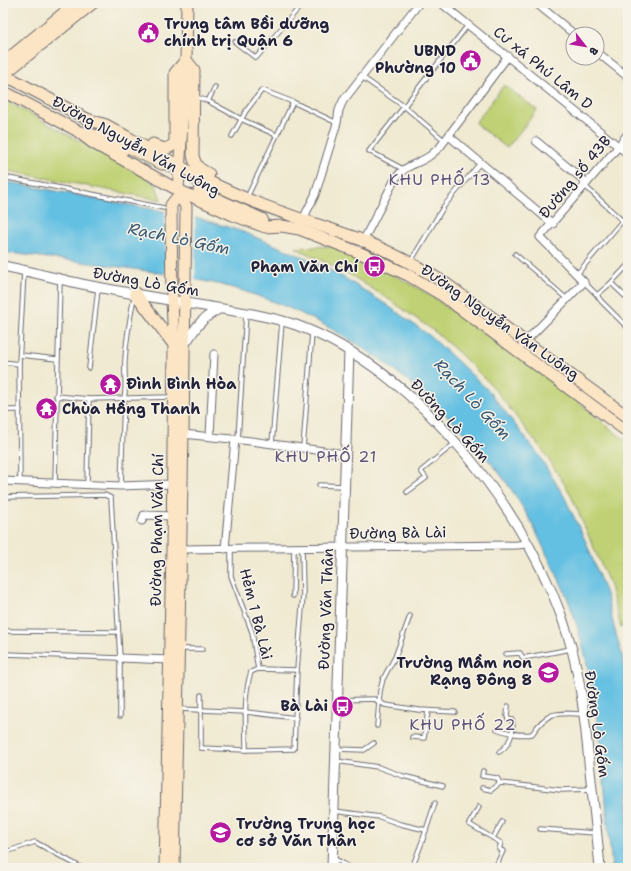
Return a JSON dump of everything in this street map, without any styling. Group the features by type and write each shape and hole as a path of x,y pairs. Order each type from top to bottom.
{"main road":[{"path":"3,63 76,3"},
{"path":"3,76 93,3"},
{"path":"167,206 178,193 186,60 187,3"},
{"path":"186,60 194,70 193,155 195,164 201,170 225,183 279,207 287,215"},
{"path":"87,119 104,118 158,147 166,149 170,148 175,143 175,73 186,60"},
{"name":"Đường Nguyễn Văn Luông","path":"3,76 14,80 87,119 106,125 226,190 287,215 303,219 363,241 424,270 525,342 626,424"},
{"name":"Đường Nguyễn Văn Luông","path":"3,91 76,130 93,143 178,193 265,227 282,226 298,229 358,252 408,275 442,296 517,350 626,424"},
{"path":"76,130 98,136 161,168 99,132 87,119"},
{"path":"282,226 269,222 201,188 274,213 287,215"},
{"name":"Đường Phạm Văn Chí","path":"176,549 173,516 174,397 185,303 186,206 178,193"},
{"name":"Đường Phạm Văn Chí","path":"165,868 176,549 183,434 179,345 172,300 167,206"},
{"path":"135,294 179,345"},
{"name":"Đường Phạm Văn Chí","path":"173,653 178,709 174,868"}],"street":[{"path":"303,219 315,195 337,123 339,110 343,101 419,3"},
{"name":"Cư xá Phú Lâm D","path":"441,3 628,154"},
{"path":"536,3 565,27"},
{"path":"358,252 395,179 403,169 427,158 447,138 508,56"},
{"path":"605,59 628,78"},
{"name":"Đường số 43B","path":"576,275 540,238 619,146 628,133"},
{"path":"447,138 481,162 553,224"},
{"path":"536,141 586,184"},
{"name":"Đường Lò Gốm","path":"3,266 98,288 172,300 282,321 312,332 349,351 399,387 437,422 455,442 497,495 527,544 554,596 572,649 584,714 600,868"},
{"path":"517,350 584,282 576,275"},
{"path":"179,345 207,315 219,309"},
{"name":"Đường Văn Thân","path":"332,868 341,548 349,351"},
{"path":"210,436 214,354"},
{"path":"183,434 236,439 345,454"},
{"path":"228,549 236,439"},
{"path":"3,481 55,482 121,486 173,484"},
{"path":"142,521 144,515 173,516"},
{"name":"Đường Bà Lài","path":"176,549 341,548 527,544"},
{"path":"120,658 173,653"}],"lane":[{"path":"235,42 256,58 303,3"},
{"path":"403,169 369,151 468,26"},
{"path":"361,77 447,138"},
{"path":"208,101 215,87"},
{"path":"232,136 241,119 262,90 293,102 337,123"},
{"path":"193,96 208,101 241,119 276,135"},
{"path":"249,193 293,102"},
{"path":"410,263 444,206 481,162"},
{"path":"3,177 167,206"},
{"path":"586,184 628,226"},
{"path":"576,275 628,214"},
{"path":"515,254 567,299"},
{"path":"597,295 628,265"},
{"path":"20,482 19,364 24,270"},
{"path":"55,482 60,279"},
{"path":"584,282 628,328"},
{"path":"611,283 628,299"},
{"path":"89,368 98,288"},
{"path":"121,486 127,334 135,294"},
{"path":"236,439 246,314"},
{"path":"272,444 282,321"},
{"path":"303,448 312,332"},
{"path":"20,355 57,359"},
{"path":"3,362 19,364"},
{"path":"56,396 89,399 174,397"},
{"path":"87,485 89,399"},
{"path":"3,410 20,410"},
{"path":"407,492 426,478 421,471 455,442"},
{"path":"319,485 344,486"},
{"path":"3,497 105,495 111,498 120,658 120,716"},
{"path":"293,596 294,548"},
{"path":"201,695 201,748 246,750 294,749 297,670 303,595 302,548"},
{"name":"Hẻm 1 Bà Lài","path":"228,549 231,576 252,632 258,669 297,670"},
{"path":"377,726 380,691 383,679 395,658 410,616"},
{"path":"3,631 118,632"},
{"path":"173,653 203,649"},
{"path":"506,654 520,653 523,658 572,649"},
{"path":"3,674 5,654 120,658"},
{"path":"246,750 248,679 251,672 258,669"},
{"path":"337,700 374,699 385,705 428,711 455,712"},
{"path":"499,752 510,742 513,726 512,720 508,719 507,716 508,706"},
{"path":"178,709 246,712 296,718"},
{"path":"412,737 424,738 428,711"},
{"path":"497,729 511,734 524,736 532,734 539,723 553,713 584,714"},
{"path":"336,749 364,750 374,743"},
{"path":"335,760 378,767 403,776 443,786"},
{"path":"483,771 482,776 497,778 500,783"},
{"path":"482,788 491,790 500,783 561,790 592,789"},
{"path":"412,868 435,803"},
{"path":"479,807 469,824 501,843 499,849 503,851 495,868"},
{"path":"333,811 380,816 400,824 426,830"},
{"path":"492,838 502,822"},
{"path":"540,829 596,833"},
{"path":"3,852 34,842 82,868"},
{"path":"332,858 351,868"}],"green space":[{"path":"504,85 537,110 507,148 475,123"},
{"path":"3,99 147,178 156,185 161,200 3,170"},
{"path":"331,246 385,270 437,300 564,390 628,443 628,625 621,627 609,583 570,493 543,451 493,387 459,353 434,331 390,300 349,274 296,248"}],"water":[{"name":"Rạch Lò Gốm","path":"3,181 199,218 243,232 315,262 346,279 387,305 430,336 489,391 538,454 564,496 586,542 606,594 622,655 628,685 628,868 612,868 597,718 586,658 572,610 557,574 526,514 506,482 478,448 441,410 393,369 341,334 285,306 243,291 192,279 135,269 3,252"}],"pier":[{"path":"165,209 195,216 195,281 166,276"}],"tunnel":[{"path":"163,164 203,185"}],"place":[{"name":"Trung tâm Bồi dưỡng chính trị Quận 6","path":"149,33"},
{"name":"UBND Phường 10","path":"471,60"},
{"name":"Phạm Văn Chí","path":"374,267"},
{"name":"Đình Bình Hòa","path":"110,384"},
{"name":"Chùa Hồng Thanh","path":"46,409"},
{"name":"Trường Mầm non Rạng Đông 8","path":"548,672"},
{"name":"Bà Lài","path":"343,706"},
{"name":"Trường Trung học cơ sở Văn Thân","path":"221,833"}],"district":[{"name":"KHU PHỐ 13","path":"440,179"},
{"name":"KHU PHỐ 21","path":"326,456"},
{"name":"KHU PHỐ 22","path":"463,724"}]}
